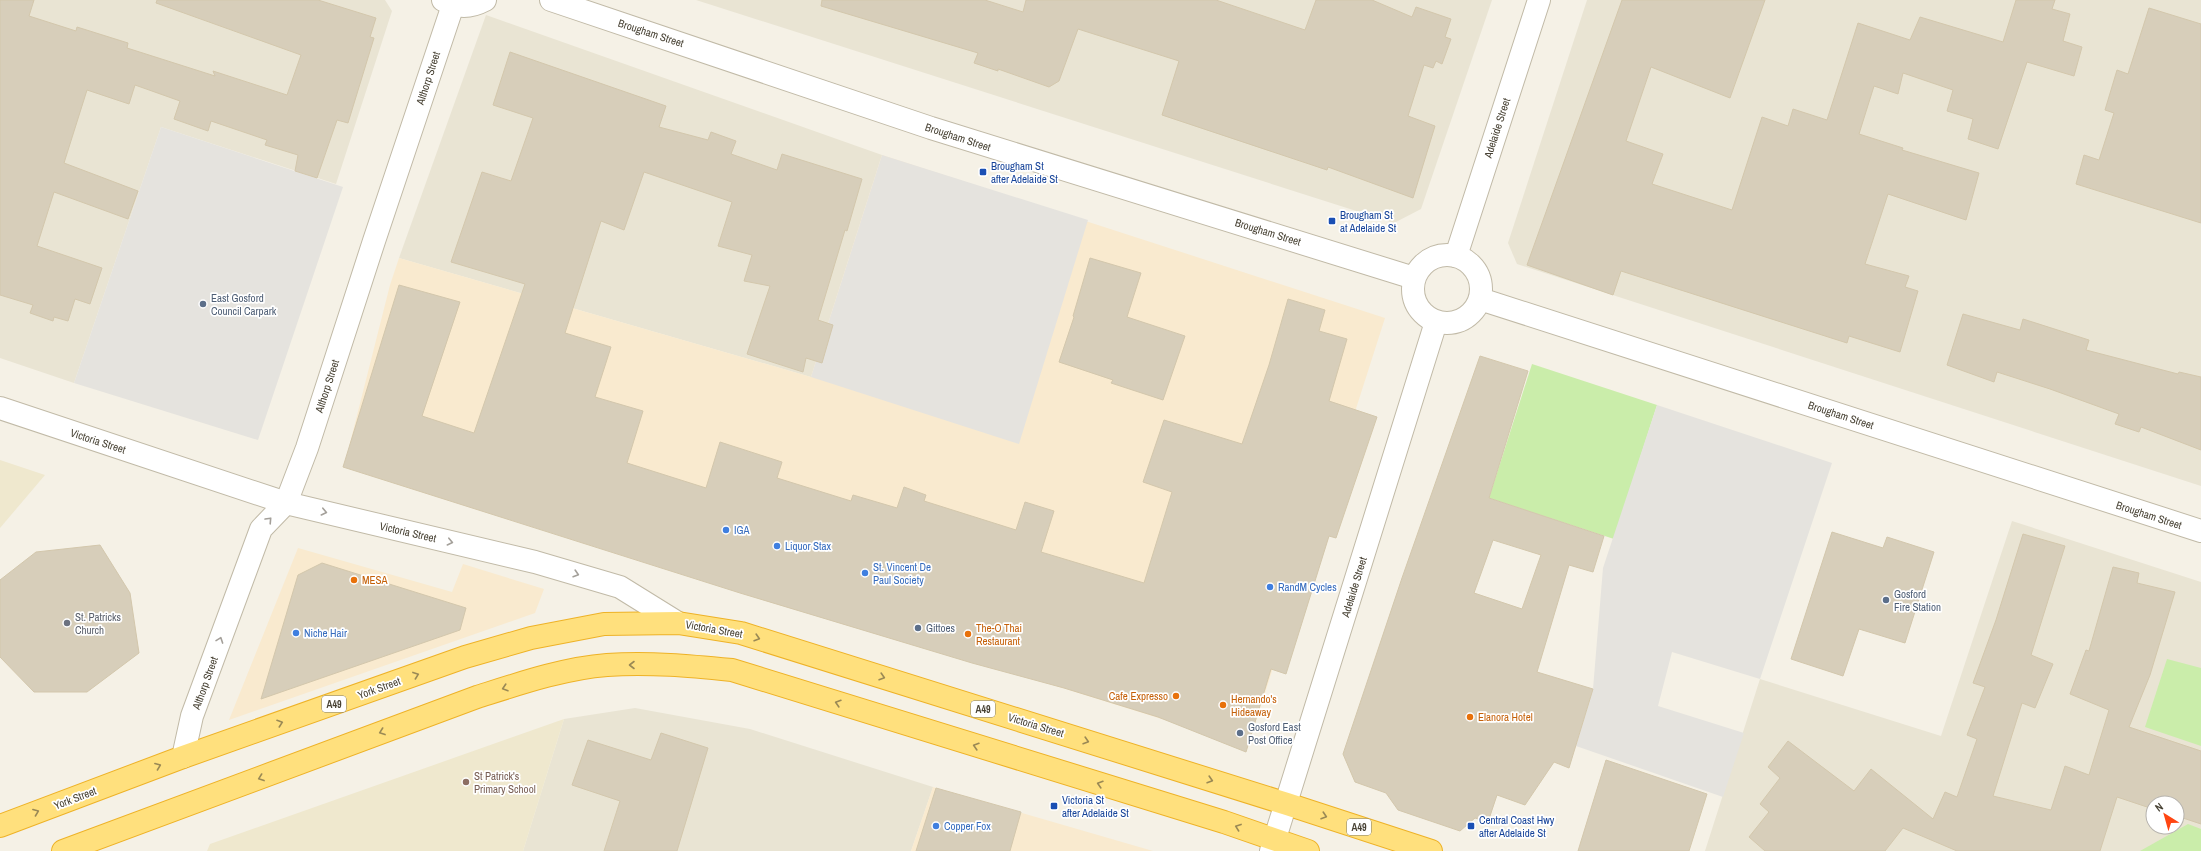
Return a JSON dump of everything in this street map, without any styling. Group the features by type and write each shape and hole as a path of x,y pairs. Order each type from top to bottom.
{"highway":[{"name":"Victoria Street","path":"678,623 741,633 1287,804 1431,851"},
{"name":"York Street","path":"0,826 182,757 465,657 531,638 604,624 678,623"},
{"path":"63,851 470,700 533,679 607,665 671,665 732,670 1224,822 1273,846 1308,851"}],"street":[{"path":"448,3 464,7 475,5 485,0"},
{"name":"Brougham Street","path":"551,0 931,128 1414,278"},
{"name":"Adelaide Street","path":"1456,256 1539,0"},
{"name":"Althorp Street","path":"182,757 192,716 261,529 286,503 307,448 448,3"},
{"path":"1446,255 1456,256 1466,261 1479,278 1480,299 1475,309 1467,317 1458,322 1447,324 1436,322 1426,317 1414,300 1414,278 1426,262 1436,257 1446,255"},
{"name":"Brougham Street","path":"1480,299 2201,531"},
{"name":"Adelaide Street","path":"1273,846 1436,322"},
{"name":"Victoria Street","path":"0,408 286,503 535,562 620,587 678,623"}],"shaded area":[{"path":"0,0 385,0 392,11 336,184 161,127 74,383 0,358"},
{"path":"696,0 1492,0 1421,209 1394,223"},
{"path":"1587,0 2201,0 2201,486 1517,264 1508,243"},
{"path":"486,15 882,155 811,377 399,258"},
{"name":"East Gosford Council Carpark","path":"161,127 343,187 258,440 74,383"},
{"path":"882,155 1385,318 1248,746 363,469 349,447 390,285 399,258 811,377"},
{"path":"882,155 1088,220 1019,444 811,377"},
{"path":"1657,405 1832,463 1760,679 1672,652 1658,706 1744,733 1723,797 1576,746 1593,689 1603,568"},
{"path":"0,460 45,475 0,528"},
{"path":"2012,521 2201,582 2201,851 1705,851 1760,679 1941,736"},
{"path":"298,548 452,592 463,564 544,589 535,613 229,720"},
{"path":"635,708 750,729 933,787 911,851 523,851 564,719"},
{"name":"St Patrick's Primary School","path":"564,719 523,851 207,851 210,844"},
{"path":"933,787 1153,851 911,851"}],"green space":[{"path":"1532,364 1657,405 1614,539 1489,498"},
{"path":"2167,659 2201,668 2201,746 2145,727"},
{"path":"2188,824 2201,829 2201,851 2140,851 2168,835 2185,835 2185,826"}],"building":[{"path":"0,0 34,0 29,16 76,31 77,27 128,43 127,48 215,76 213,71 287,95 301,55 156,3 157,0 318,0 376,18 370,37 374,38 348,123 337,120 317,178 295,171 298,155 265,145 267,140 211,121 208,131 174,119 180,101 135,85 129,104 87,90 64,163 138,191 128,219 54,192 37,246 102,268 90,304 75,299 68,321 54,317 53,321 30,313 33,305 0,295"},
{"path":"822,0 985,0 1023,12 1026,0 1216,0 1305,30 1316,0 1372,0 1412,17 1416,7 1451,19 1445,37 1451,39 1442,64 1436,61 1433,68 1424,65 1408,116 1435,126 1413,198 1328,167 1327,170 1162,115 1179,61 1078,29 1059,81 1049,87 998,69 998,71 974,63 978,53 821,6"},
{"path":"1622,0 1765,0 1730,98 1651,67 1626,141 1663,154 1652,184 1732,210 1762,117 1788,126 1793,109 1827,120 1858,23 1910,40 1920,17 2003,42 2016,0 2055,0 2052,9 2070,14 2063,41 2082,47 2074,76 2027,62 1998,149 1968,139 1973,119 1947,111 1953,90 1903,73 1898,94 1874,86 1859,134 1903,148 1902,150 1979,173 1966,220 1888,194 1865,264 1909,276 1905,287 1918,291 1900,352 1849,336 1847,343 1621,271 1613,295 1527,265"},
{"path":"2149,8 2201,24 2201,223 2076,184 2084,155 2099,160 2114,113 2105,110 2117,70 2128,74"},
{"path":"510,52 666,106 659,127 708,140 711,132 736,141 731,154 777,170 782,154 862,179 818,320 833,325 822,363 806,358 803,372 747,354 770,286 744,281 752,255 718,246 732,202 644,172 624,230 601,221 565,333 611,347 595,397 643,411 627,463 706,488 720,442 782,462 777,478 851,501 853,495 897,508 904,487 926,495 924,501 1016,530 1025,502 1054,511 1041,552 1144,583 1172,492 1143,482 1164,420 1242,444 1269,365 1288,299 1325,310 1319,331 1347,339 1329,401 1377,417 1336,538 1329,536 1286,674 1271,669 1246,752 1158,717 740,593 343,467 399,285 460,302 422,416 474,433 525,284 451,262 482,172 511,181 533,118 493,105"},
{"path":"1090,258 1141,273 1127,317 1185,336 1163,400 1111,383 1113,380 1059,362 1074,317 1073,316"},
{"path":"1963,314 2020,330 2023,319 2089,340 2086,350 2178,374 2179,372 2201,377 2201,450 2141,427 2139,432 2115,424 2119,414 2050,389 1997,372 1994,382 1947,365"},
{"name":"Elanora Hotel","path":"1480,356 1528,371 1489,498 1604,536 1593,572 1569,565 1537,672 1593,689 1569,768 1554,762 1525,805 1497,795 1488,822 1475,818 1460,831 1398,810 1386,793 1355,782 1343,754 1402,578","holes":["1493,540 1541,555 1522,609 1474,593"]},
{"path":"1832,532 1883,548 1887,537 1934,552 1905,643 1859,629 1843,676 1791,659"},
{"path":"2023,534 2065,546 2031,655 2053,664 2035,708 2022,703 1993,796 2051,810 2065,766 2089,775 2109,710 2070,694 2086,650 2089,651 2113,567 2139,573 2137,583 2175,592 2150,675 2129,727 2201,751 2201,824 2185,819 2185,795 2145,795 2145,806 2117,797 2100,851 1957,851 1903,828 1885,851 1765,851 1749,837 1769,812 1760,804 1780,778 1768,767 1788,741 1854,791 1871,769 1933,819 1945,792 1957,797 1977,739 1967,735 1985,687 1973,683 1996,620"},
{"name":"St. Patricks Church","path":"100,545 130,593 139,653 87,692 34,692 0,657 0,580 36,552"},
{"path":"322,563 466,608 460,630 261,699 298,575"},
{"path":"661,733 708,748 677,851 604,851 620,801 572,785 588,740 651,760"},
{"path":"1606,760 1707,794 1689,851 1578,851"},
{"path":"936,788 1021,812 1010,851 916,851"}],"place":[{"name":"Brougham St after Adelaide St","path":"983,172"},
{"name":"Brougham St at Adelaide St","path":"1332,221"},
{"name":"East Gosford Council Carpark","path":"203,304"},
{"name":"IGA","path":"726,530"},
{"name":"Liquor Stax","path":"777,546"},
{"name":"St. Vincent De Paul Society","path":"865,573"},
{"name":"MESA","path":"354,580"},
{"name":"RandM Cycles","path":"1270,587"},
{"name":"Gosford Fire Station","path":"1886,600"},
{"name":"St. Patricks Church","path":"67,623"},
{"name":"Gittoes","path":"918,628"},
{"name":"Niche Hair","path":"296,633"},
{"name":"The-O Thai Restaurant","path":"968,634"},
{"name":"Cafe Expresso","path":"1176,696"},
{"name":"Hernando's Hideaway","path":"1223,705"},
{"name":"Elanora Hotel","path":"1470,717"},
{"name":"Gosford East Post Office","path":"1240,733"},
{"name":"St Patrick's Primary School","path":"466,782"},
{"name":"Victoria St after Adelaide St","path":"1054,806"},
{"name":"Copper Fox","path":"936,826"},
{"name":"Central Coast Hwy after Adelaide St","path":"1471,826"}]}
